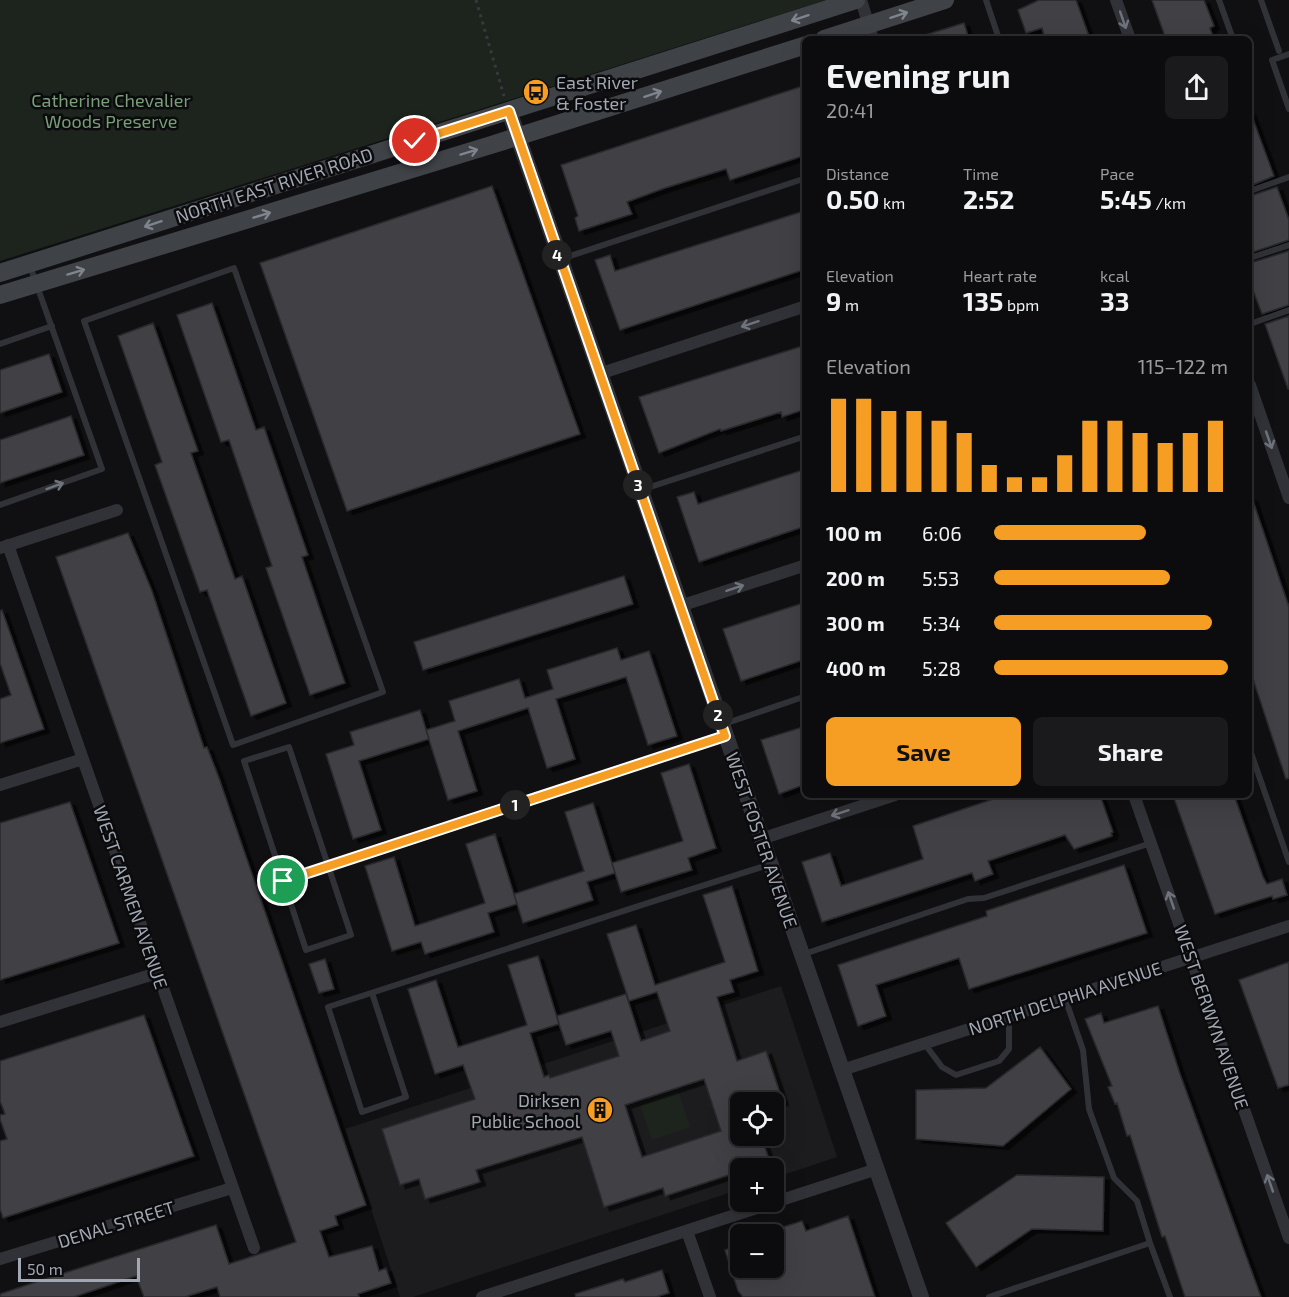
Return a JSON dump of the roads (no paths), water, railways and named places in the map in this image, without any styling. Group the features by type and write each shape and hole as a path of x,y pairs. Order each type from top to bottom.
{"main road":[{"name":"NORTH EAST RIVER ROAD","path":"0,273 507,104 856,0"},
{"path":"844,36 871,32 945,0"},
{"name":"NORTH EAST RIVER ROAD","path":"0,295 517,137 802,46"}],"street":[{"path":"861,0 871,32"},
{"path":"1116,0 1129,36"},
{"name":"WEST FOSTER AVENUE","path":"507,104 559,260 921,1297"},
{"path":"599,374 802,307"},
{"path":"1252,399 1255,420 1289,498"},
{"path":"4,547 117,510"},
{"name":"WEST CARMEN AVENUE","path":"4,547 83,759 254,1248"},
{"path":"680,606 802,566"},
{"path":"0,786 83,759"},
{"path":"761,840 886,798"},
{"name":"WEST BERWYN AVENUE","path":"1135,798 1289,1238"},
{"name":"NORTH DELPHIA AVENUE","path":"842,1070 1289,926"},
{"path":"0,1022 157,973"},
{"path":"482,1297 501,1294 877,1169"},
{"name":"DENAL STREET","path":"0,1259 232,1188"},
{"path":"687,1231 710,1297"}],"lane":[{"path":"986,0 998,36"},
{"path":"1219,0 1232,36"},
{"path":"1261,0 1279,51"},
{"path":"1289,54 1272,60 1289,109"},
{"path":"1252,190 1289,177"},
{"path":"559,260 802,179"},
{"path":"1252,257 1289,245"},
{"path":"0,505 102,469 29,264"},
{"path":"234,268 383,692 233,745 84,321 234,268"},
{"path":"1252,323 1289,310"},
{"path":"0,344 52,326"},
{"path":"639,490 802,437"},
{"path":"283,881 723,730 802,698"},
{"path":"289,747 351,935 306,950 283,881 244,761 289,747"},
{"path":"1252,756 1289,862"},
{"path":"802,954 968,899 984,898 1151,843"},
{"path":"372,993 406,1097 362,1112 328,1007 770,864"},
{"path":"1065,998 1083,1050 1089,1109 1114,1178 1137,1201 1170,1297"},
{"path":"924,1043 942,1067 956,1075 999,1061 1009,1049 1009,1016"},
{"path":"989,1297 1150,1244"}],"place":[{"name":"East River & Foster","path":"536,92"},
{"name":"Dirksen Public School","path":"600,1110"}],"park label":[{"name":"Catherine Chevalier Woods Preserve","path":"111,110"}]}
